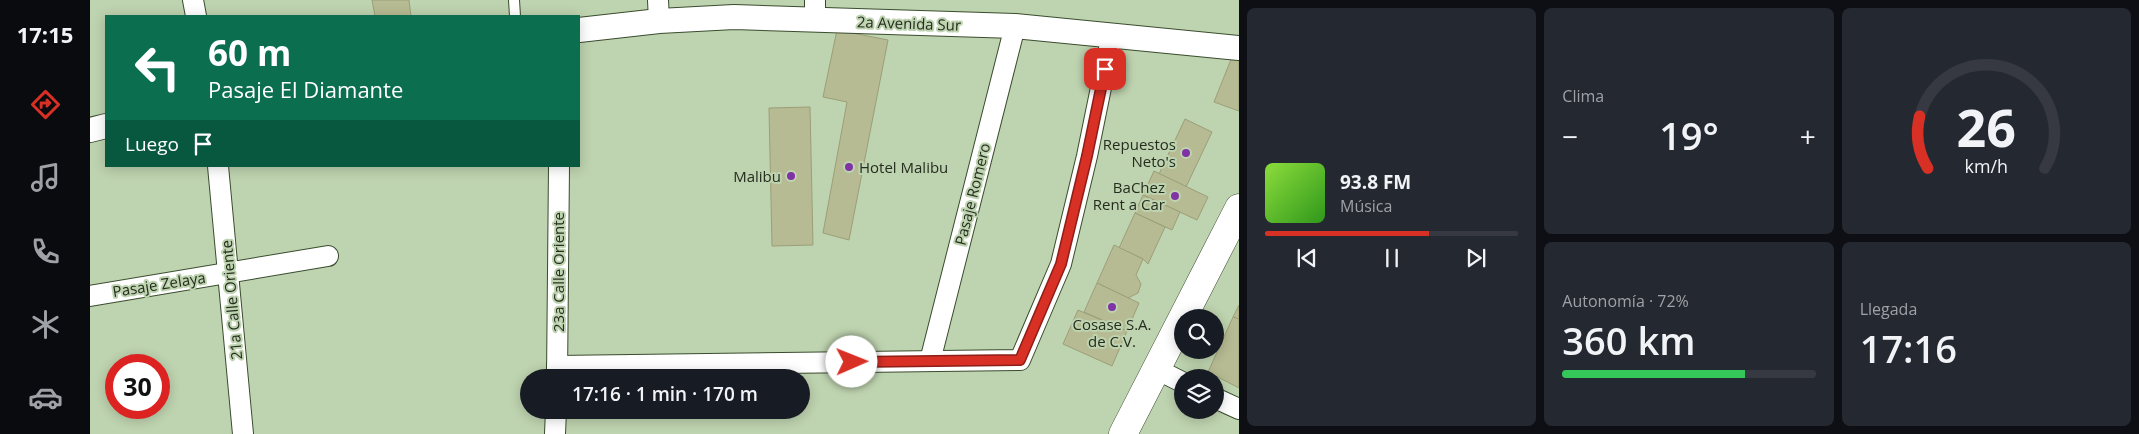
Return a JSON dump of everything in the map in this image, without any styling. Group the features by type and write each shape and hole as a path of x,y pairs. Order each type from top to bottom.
{"highway":[{"path":"1123,434 1239,208"}],"street":[{"path":"193,0 196,15"},
{"name":"2a Avenida Sur","path":"580,30 658,10 734,16 815,10 1112,34 1239,48"},
{"name":"Pasaje Romero","path":"930,361 1015,26"},
{"path":"659,369 1020,360 1061,264 1087,156 1112,34"},
{"path":"90,130 105,126"},
{"name":"21a Calle Oriente","path":"218,167 243,434"},
{"name":"23a Calle Oriente","path":"557,369 559,167"},
{"name":"Pasaje Zelaya","path":"90,296 328,256"},
{"path":"1156,369 1174,378"},
{"path":"1224,402 1239,409"},
{"path":"555,434 556,419"}],"lane":[{"path":"514,0 515,15"}],"building":[{"path":"372,0 409,0 411,15 375,15"},
{"name":"Hotel Malibu","path":"837,30 888,40 849,240 823,233 847,102 823,97"},
{"path":"1232,57 1239,58 1239,111 1214,102"},
{"name":"Malibu","path":"810,107 813,245 772,246 769,108"},
{"name":"Repuestos Neto's","path":"1185,119 1212,132 1186,187 1159,174"},
{"name":"BaChez Rent a Car","path":"1154,171 1208,197 1197,220 1143,195"},
{"path":"1143,195 1180,212 1172,230 1135,213"},
{"path":"1135,213 1165,227 1148,264 1143,259 1119,248"},
{"path":"1114,245 1143,259 1136,275 1141,284 1138,293 1128,298 1097,283"},
{"name":"Cosase S.A. de C.V.","path":"1097,283 1139,303 1127,331 1084,312"},
{"path":"1239,305 1239,319 1233,317"},
{"path":"1078,310 1127,331 1112,366 1063,344"},
{"path":"1233,317 1239,319 1239,388 1224,380 1224,369 1209,369 1214,359 1224,359 1224,337"}],"place":[{"name":"Repuestos Neto's","path":"1186,153"},
{"name":"Hotel Malibu","path":"849,167"},
{"name":"Malibu","path":"791,176"},
{"name":"BaChez Rent a Car","path":"1175,196"},
{"name":"Cosase S.A. de C.V.","path":"1112,307"}],"route":[{"path":"852,362 1020,360 1061,264 1087,156 1105,69"}]}
